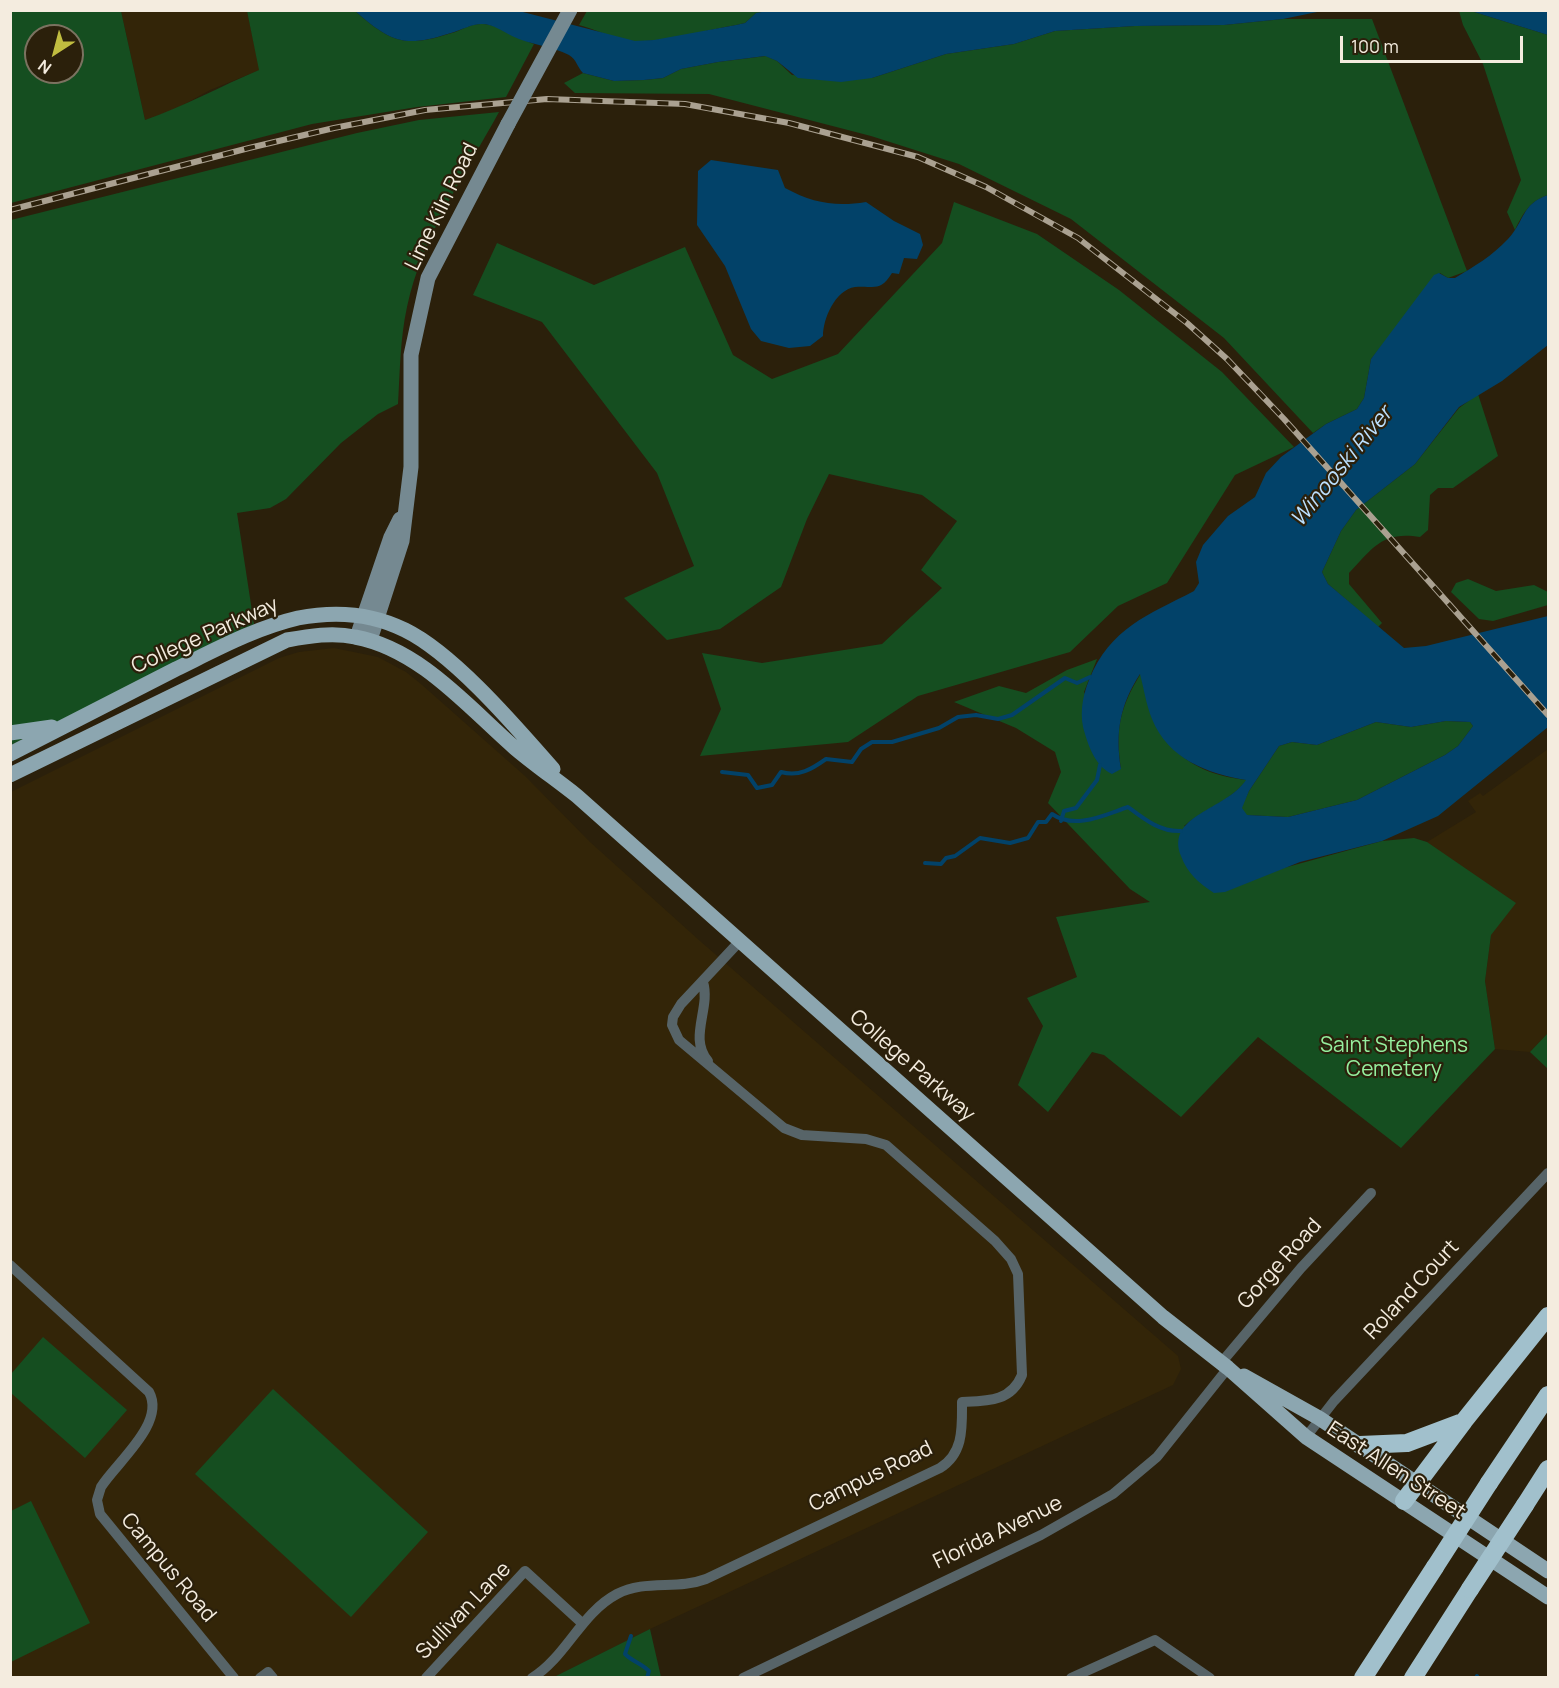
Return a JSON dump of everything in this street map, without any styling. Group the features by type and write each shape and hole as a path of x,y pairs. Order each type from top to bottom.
{"highway":[{"path":"1404,1501 1548,1316"},
{"path":"1363,1677 1548,1395"},
{"path":"1360,1445 1407,1443 1464,1421"},
{"path":"1413,1677 1548,1469"}],"main road":[{"name":"Lime Kiln Road","path":"363,638 402,541 411,467 411,355 428,278 570,10"},
{"name":"College Parkway","path":"10,754 207,654 281,623 320,615 370,617 403,629 439,652 530,743 577,796"},
{"name":"College Parkway","path":"10,775 286,640 320,636 363,638 395,651 420,666 518,750 577,796 1163,1317 1225,1366"},
{"path":"10,733 70,723"},
{"name":"East Allen Street","path":"1225,1366 1319,1418 1548,1571"},
{"name":"East Allen Street","path":"1225,1366 1306,1437 1548,1597"}],"street":[{"name":"Campus Road","path":"532,1677 550,1662 609,1599 624,1591 642,1585 691,1584 715,1576 940,1468 952,1458 959,1445 962,1402 988,1401 1003,1397 1014,1389 1022,1375 1018,1274 1011,1259 995,1241 886,1145 866,1138 802,1135 784,1128 769,1119 716,1070 678,1040 672,1025 673,1017 681,1004 740,942"},
{"name":"Campus Road","path":"704,982 706,998 700,1044 705,1057 716,1070"},
{"name":"Roland Court","path":"1306,1437 1319,1418 1548,1173"},
{"name":"Gorge Road","path":"1225,1366 1286,1285 1371,1193"},
{"name":"Campus Road","path":"10,1264 150,1392 153,1402 152,1417 146,1430 101,1487 97,1500 99,1514 234,1677"},
{"name":"Florida Avenue","path":"743,1677 1041,1534 1113,1494 1157,1457 1225,1366"},
{"name":"Sullivan Lane","path":"426,1677 525,1571 584,1624"},
{"path":"1071,1677 1155,1640 1210,1677"},
{"path":"260,1677 268,1672 273,1677"}],"shaded area":[{"path":"121,11 247,11 260,70 210,90 174,110 145,120"},
{"path":"334,648 378,657 406,672 421,684 525,776 590,842 700,941 1178,1356 1181,1369 1173,1385 650,1629 554,1677 11,1678 11,792 279,658 299,652"},
{"path":"1548,749 1548,1033 1530,1052 1495,1049 1485,981 1491,935 1427,842 1476,812 1468,801 1480,793 1483,796"}],"green space":[{"path":"11,11 121,11 145,120 259,70 247,11 355,11 389,36 410,41 436,38 483,24 502,29 534,44 506,97 417,107 312,124 11,203"},
{"path":"587,11 773,11 756,13 745,23 670,38 633,41 579,25"},
{"path":"1459,11 1471,11 1548,35 1548,195 1528,208 1515,230 1507,212 1521,180 1483,64 1463,25"},
{"path":"1283,19 1372,19 1467,271 1448,278 1440,273 1371,359 1364,398 1357,409 1313,433 1224,338 1071,219 959,164 871,136 709,94 575,93 564,83 583,73 614,81 663,78 681,69 766,56 777,61 792,75 872,78 946,54 1014,44 1055,31 1135,26 1224,25"},
{"path":"499,112 446,207 414,281 403,331 398,404 378,414 341,443 286,499 270,508 237,513 254,624 11,745 11,220 357,133 419,120"},
{"path":"954,202 1037,234 1119,290 1222,372 1294,447 1235,475 1167,583 1118,606 1070,652 918,696 848,742 700,756 721,709 702,653 762,663 882,644 942,588 921,570 957,521 922,495 829,474 807,519 781,587 720,629 667,640 624,598 694,566 657,473 542,322 473,295 497,243 594,285 685,247 733,355 772,379 838,354 942,243"},
{"path":"1478,394 1498,456 1453,488 1438,488 1430,495 1428,530 1420,537 1396,537 1379,543 1349,573 1349,584 1382,623 1378,627 1328,584 1322,572 1341,531 1356,510 1415,464 1459,408"},
{"path":"1468,579 1496,591 1534,585 1548,592 1548,605 1493,621 1479,619 1451,592 1456,583"},
{"name":"Saint Stephens Cemetery","path":"1097,659 1084,692 1121,769 1119,730 1121,719 1128,697 1141,673 1153,715 1173,748 1187,760 1204,769 1224,776 1247,780 1224,800 1184,826 1280,869 1382,841 1414,838 1427,842 1516,903 1491,935 1485,981 1495,1049 1401,1148 1258,1037 1181,1117 1104,1055 1092,1052 1048,1112 1018,1085 1043,1026 1027,998 1077,977 1056,917 1150,902 1130,889 1048,803 1061,772 1055,752 1016,728 954,702 999,686 1026,693 1067,670"},
{"path":"1446,721 1470,722 1473,726 1458,746 1445,755 1357,800 1288,817 1246,815 1241,808 1249,791 1279,746 1292,742 1317,745 1376,722 1411,727"},
{"path":"1548,1033 1548,1069 1530,1052"},
{"path":"43,1337 127,1410 85,1458 11,1393 11,1374"},
{"path":"273,1389 428,1532 351,1617 195,1474"},
{"path":"31,1501 90,1623 11,1662 11,1511"},
{"path":"650,1629 661,1677 554,1677"}],"water":[{"path":"773,10 1322,11 1283,19 1224,25 1135,26 1055,31 1014,44 946,54 872,78 841,82 798,78 777,61 765,56 681,69 663,78 614,81 583,73 569,55 519,39 490,25 474,25 435,38 399,40 379,30 355,11 519,11 635,41 654,40 745,23 756,13"},
{"path":"1471,11 1548,11 1548,35"},
{"path":"711,160 778,170 785,188 815,200 834,204 866,202 894,221 920,234 923,245 917,259 904,258 899,274 892,273 880,286 848,289 836,299 832,306 825,322 823,336 810,346 789,348 761,341 751,329 725,266 697,225 698,171"},
{"name":"Winooski River","path":"1548,195 1548,345 1502,381 1459,407 1415,464 1356,510 1341,531 1322,572 1328,584 1404,648 1426,646 1548,616 1548,727 1438,816 1382,841 1300,862 1225,892 1214,893 1190,873 1181,856 1178,842 1189,822 1225,799 1246,780 1204,769 1168,745 1152,719 1140,674 1133,685 1121,719 1119,756 1121,769 1112,774 1106,771 1094,757 1083,727 1082,707 1089,680 1098,662 1119,635 1146,616 1194,591 1199,583 1196,562 1203,545 1228,516 1255,497 1266,473 1281,457 1326,424 1357,409 1364,398 1371,359 1434,275 1439,273 1448,278 1455,278 1496,251 1508,239 1528,208","holes":["1446,721 1470,722 1473,726 1458,746 1445,755 1357,800 1288,817 1247,815 1242,808 1249,791 1279,746 1292,742 1317,745 1376,722 1411,727"]}],"waterway":[{"path":"722,772 748,775 757,788 772,785 781,772 805,771 826,759 852,762 861,749 872,742 892,742 939,728 958,717 976,715 998,719 1012,715 1065,678 1077,683 1090,677"},
{"path":"1061,821 1064,811 1076,808 1097,780 1100,765"},
{"path":"925,863 941,864 946,858 955,856 980,838 1010,843 1028,838 1038,822 1046,822 1052,814 1061,819 1080,821 1128,807 1159,827 1181,831"},
{"path":"631,1636 625,1654 649,1671 647,1678"}],"railway":[{"path":"10,210 334,128 425,110 547,99 685,104 789,123 918,157 986,187 1078,238 1187,323 1227,359 1284,419 1548,715"}]}
